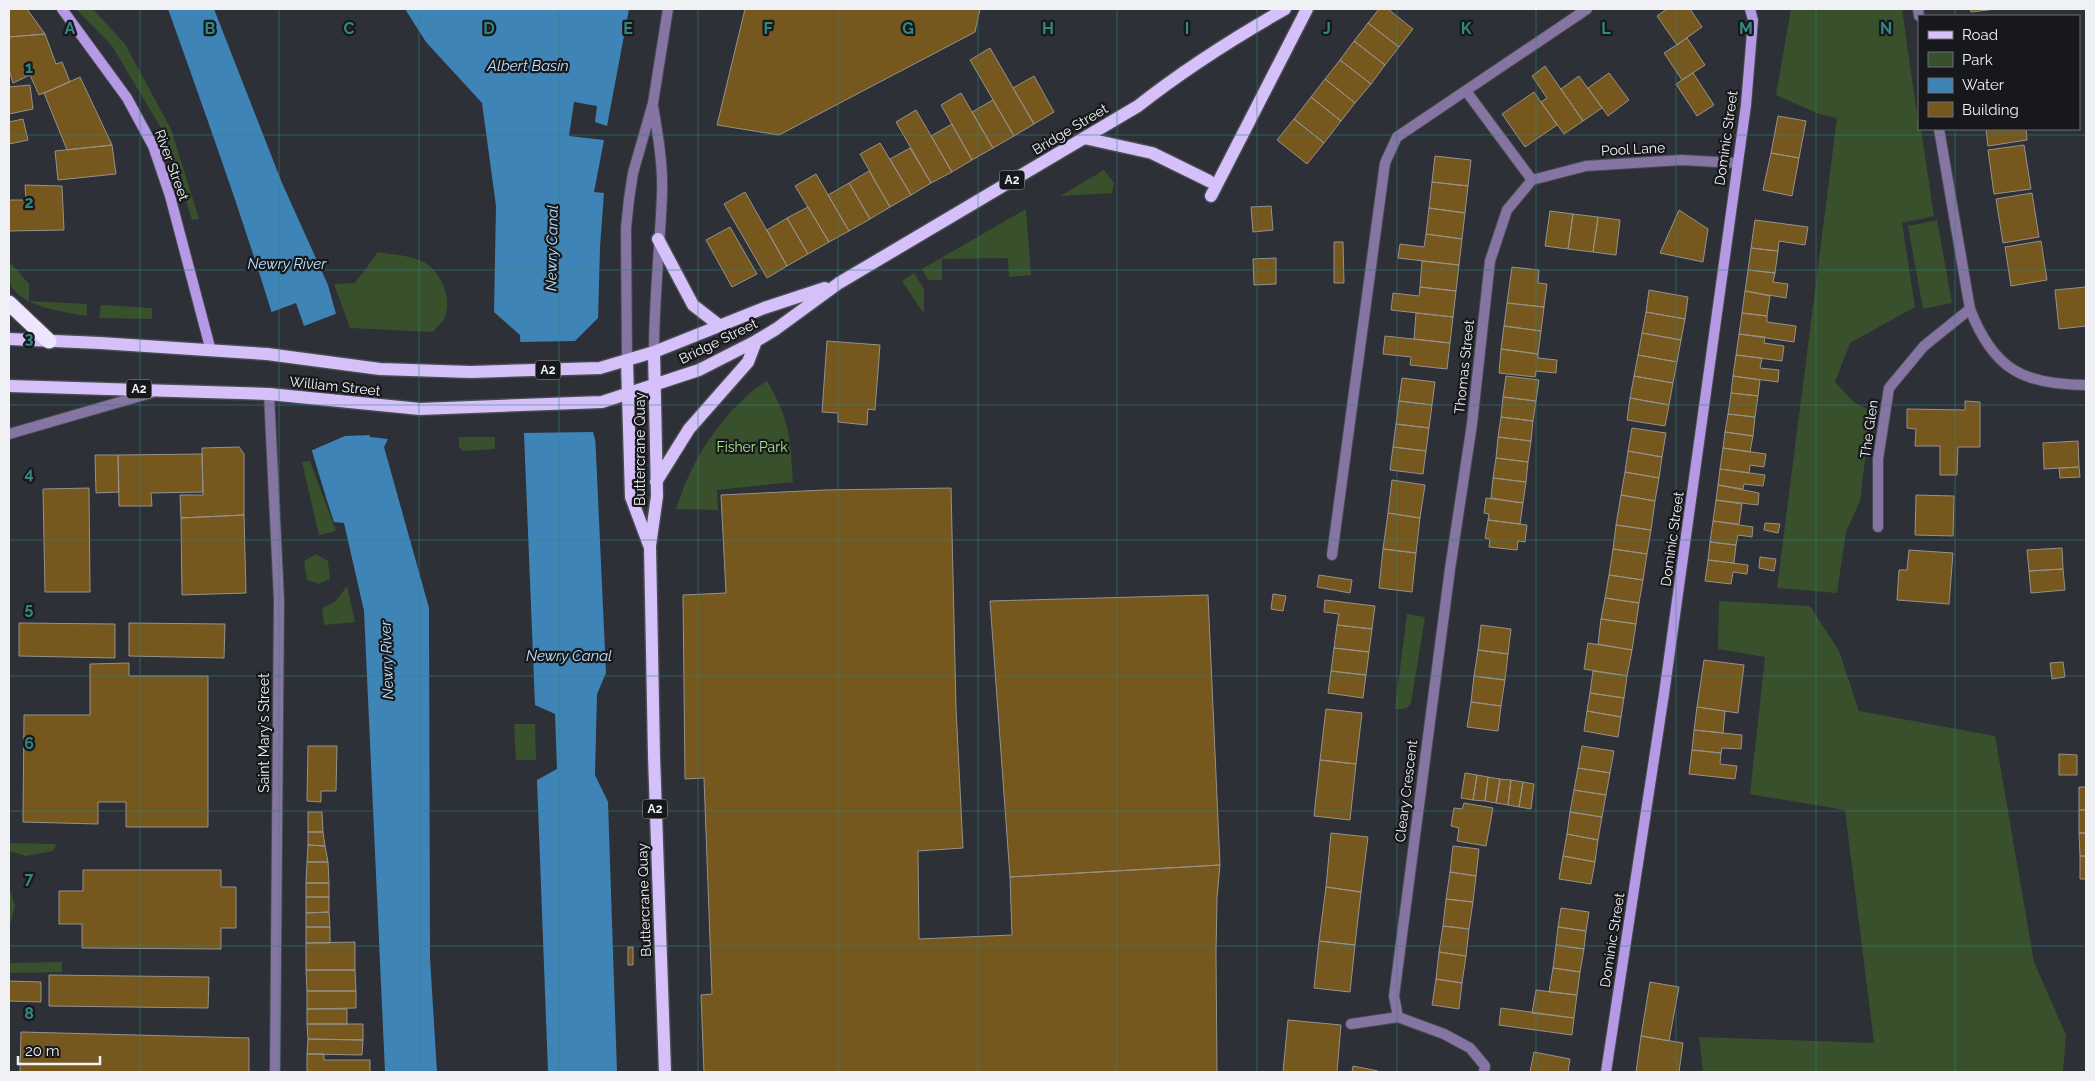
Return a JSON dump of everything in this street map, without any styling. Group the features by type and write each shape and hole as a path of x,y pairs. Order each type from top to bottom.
{"highway":[{"path":"9,303 49,341"}],"main road":[{"name":"River Street","path":"62,9 127,98 153,146 170,196 211,351"},
{"name":"Bridge Street","path":"655,384 700,370 756,341 776,329 839,283 1138,106 1221,46 1285,9"},
{"path":"1211,196 1307,9"},
{"name":"Dominic Street","path":"1606,1072 1664,694 1746,105 1753,20 1750,9"},
{"path":"1753,20 1757,9"},
{"path":"1084,138 1152,153 1210,181"},
{"path":"658,239 693,305 720,326"},
{"name":"Bridge Street","path":"654,352 764,308 839,283"},
{"name":"William Street","path":"9,339 267,354 380,369 471,372 600,368 654,352"},
{"path":"656,482 688,429 748,362 756,341"},
{"name":"Buttercrane Quay","path":"654,352 657,496 650,546 654,756 665,1072"},
{"name":"Buttercrane Quay","path":"627,361 631,498 650,546"},
{"name":"William Street","path":"9,386 275,395 420,409 602,402 655,384"}],"street":[{"path":"627,361 628,208 634,173 653,103 668,9"},
{"path":"1332,555 1385,163 1397,137 1587,9"},
{"path":"1466,91 1532,180"},
{"path":"653,103 661,174 654,304 654,352"},
{"path":"1939,130 1970,309 1978,330 1999,361 2033,380 2086,385"},
{"name":"Pool Lane","path":"1532,180 1586,166 1681,160 1737,163"},
{"name":"Thomas Street","path":"1450,569 1472,424 1490,261 1507,210 1532,180"},
{"name":"The Glen","path":"1878,527 1878,459 1889,388 1924,346 1970,309"},
{"path":"9,434 162,390"},
{"name":"Saint Mary's Street","path":"275,395 279,600 275,1072"},
{"name":"Cleary Crescent","path":"1398,1017 1394,996 1450,569"},
{"path":"1351,1024 1398,1017 1444,1034 1470,1048 1485,1066 1484,1072"}],"green space":[{"path":"76,9 93,9 125,44 171,129 199,219 192,220 164,133 112,46"},
{"path":"1791,9 1902,9 1918,130 1921,130 1934,216 1902,223 1915,307 1850,343 1835,382 1855,403 1871,411 1860,501 1846,532 1837,593 1777,588 1837,118 1819,114 1776,95"},
{"path":"1104,170 1114,183 1112,193 1060,196"},
{"path":"1026,209 1031,275 1009,277 1008,258 942,259 942,280 928,280 922,269"},
{"path":"1937,220 1952,303 1923,309 1908,226"},
{"path":"378,252 422,261 437,274 446,295 447,310 444,319 433,332 350,328 334,284 355,283"},
{"path":"9,261 29,284 29,301 13,289 9,280"},
{"path":"914,273 924,289 924,314 902,281"},
{"path":"29,301 87,304 87,316 54,310"},
{"path":"101,305 152,308 152,319 99,318"},
{"name":"Fisher Park","path":"767,381 775,395 788,429 793,482 717,490 718,510 676,509 698,457 714,432 745,398"},
{"path":"459,437 495,437 495,449 463,451 459,447"},
{"path":"310,461 336,531 319,535 302,462"},
{"path":"316,554 328,561 330,579 319,584 307,580 304,561"},
{"path":"347,586 355,622 324,625 322,608 335,602"},
{"path":"1719,601 1810,606 1839,651 1859,711 1995,736 2034,962 2066,1035 2063,1072 1703,1072 1699,1037 1874,1043 1845,810 1689,784 1750,794 1765,657 1718,649"},
{"path":"1407,614 1425,617 1411,703 1404,709 1395,709"},
{"path":"514,724 535,724 536,760 516,760"},
{"path":"9,843 57,844 53,851 26,856 9,851"},
{"path":"9,886 15,906 9,928"},
{"path":"62,962 62,972 9,973 9,963"}],"water":[{"name":"Newry River","path":"168,9 214,9 282,183 328,285 370,437 388,439 384,447 429,608 430,958 437,1072 385,1072 364,611 344,523 334,522 257,267"},
{"path":"405,9 629,9 607,126 595,122 597,106 574,102 569,136 604,140 594,192 604,193 600,247 595,432 606,673 597,694 595,775 608,802 617,1072 548,1072 537,780 557,769 555,714 535,705 520,335 494,312 496,206 482,103 426,42"}],"pier":[{"path":"296,303 304,326 338,313 372,435 345,436 308,452 269,313"},
{"path":"598,318 598,449 593,432 521,433 518,342 575,341"}],"building":[{"path":"9,9 27,9 45,34 9,37"},
{"path":"745,9 980,9 975,32 779,135 717,125"},
{"path":"1379,9 1388,9 1413,29 1399,47 1368,23"},
{"path":"1667,9 1690,9 1702,27 1677,45 1657,16"},
{"path":"1970,9 1996,9 1971,12"},
{"path":"1368,23 1399,47 1385,65 1354,41"},
{"path":"45,34 56,64 62,62 70,82 39,95 30,75 13,83 9,70 9,37"},
{"path":"1687,38 1705,65 1682,80 1664,53"},
{"path":"1354,41 1385,65 1371,84 1340,60"},
{"path":"990,48 1034,124 1014,136 970,60"},
{"path":"1340,60 1371,84 1355,103 1325,79"},
{"path":"1545,66 1583,121 1564,134 1541,102 1547,98 1532,76"},
{"path":"1609,73 1629,100 1608,116 1588,88"},
{"path":"1693,73 1714,105 1697,116 1676,84"},
{"path":"1034,76 1054,112 1034,124 1013,88"},
{"path":"1579,76 1602,108 1583,121 1561,89"},
{"path":"80,77 112,145 67,150 44,93"},
{"path":"1325,79 1355,103 1341,121 1311,97"},
{"path":"30,85 33,109 9,114 9,87"},
{"path":"1534,92 1557,125 1525,147 1502,114"},
{"path":"961,93 993,148 972,160 941,105"},
{"path":"1311,97 1341,121 1324,143 1294,119"},
{"path":"993,100 1014,136 993,148 972,112"},
{"path":"916,110 952,172 931,183 896,122"},
{"path":"1778,116 1806,121 1799,158 1771,153"},
{"path":"23,119 28,140 9,144 9,122"},
{"path":"1294,119 1324,143 1307,164 1277,140"},
{"path":"952,124 972,160 952,172 931,136"},
{"path":"1986,130 2026,130 2027,140 1988,146"},
{"path":"880,143 911,195 890,207 860,154"},
{"path":"112,145 116,174 58,180 55,151"},
{"path":"2024,145 2031,189 1994,194 1988,150"},
{"path":"910,148 931,183 911,195 890,159"},
{"path":"1771,153 1799,158 1792,196 1763,190"},
{"path":"1435,156 1471,160 1468,186 1432,182"},
{"path":"869,171 890,207 870,219 849,183"},
{"path":"816,174 849,231 829,242 795,186"},
{"path":"1432,182 1468,186 1465,213 1429,208"},
{"path":"849,183 870,219 849,231 828,195"},
{"path":"25,185 62,186 64,230 9,231 9,200 26,200"},
{"path":"745,192 787,266 767,278 724,204"},
{"path":"2032,193 2039,237 2003,243 1996,199"},
{"path":"1271,206 1273,230 1253,232 1251,207"},
{"path":"808,207 829,242 808,254 787,218"},
{"path":"1429,208 1465,213 1462,239 1426,234"},
{"path":"1679,210 1708,229 1703,262 1660,253"},
{"path":"1550,211 1573,214 1568,249 1545,246"},
{"path":"1573,214 1598,217 1593,252 1568,249"},
{"path":"1598,217 1620,220 1616,255 1593,252"},
{"path":"787,218 808,254 787,266 767,230"},
{"path":"1755,220 1808,227 1805,245 1779,241 1778,251 1751,248"},
{"path":"730,227 757,274 732,287 706,240"},
{"path":"1426,234 1462,239 1459,265 1398,258 1400,244 1424,247"},
{"path":"2041,241 2047,280 2011,286 2005,247"},
{"path":"1334,242 1343,242 1344,283 1334,283"},
{"path":"1751,248 1778,251 1775,273 1748,270"},
{"path":"1276,258 1276,284 1254,285 1253,259"},
{"path":"1422,261 1459,265 1456,291 1420,287"},
{"path":"1512,267 1539,270 1538,283 1547,284 1544,307 1507,303"},
{"path":"1748,270 1775,273 1773,282 1788,284 1786,298 1745,291"},
{"path":"1420,287 1456,291 1453,317 1391,310 1393,293 1419,296"},
{"path":"2086,287 2086,326 2059,329 2055,290"},
{"path":"1649,290 1688,297 1685,319 1646,312"},
{"path":"1745,291 1770,296 1767,316 1742,313"},
{"path":"1507,303 1544,307 1541,331 1504,326"},
{"path":"1646,312 1685,319 1681,340 1642,333"},
{"path":"1416,313 1453,317 1450,343 1414,339"},
{"path":"1742,313 1767,316 1767,322 1796,326 1794,342 1739,334"},
{"path":"1504,326 1541,331 1538,354 1501,349"},
{"path":"1642,333 1681,340 1677,362 1638,355"},
{"path":"1739,334 1765,337 1764,343 1784,346 1782,361 1736,355"},
{"path":"1385,336 1450,343 1447,369 1410,365 1411,357 1383,354"},
{"path":"827,341 880,345 875,410 868,409 867,425 838,422 838,413 822,412"},
{"path":"1501,349 1538,354 1538,358 1557,360 1556,373 1536,371 1535,377 1499,373"},
{"path":"1638,355 1677,362 1673,383 1634,376"},
{"path":"1736,355 1762,358 1760,368 1779,370 1778,382 1733,376"},
{"path":"1506,376 1539,380 1536,401 1503,397"},
{"path":"1634,376 1673,383 1669,405 1630,398"},
{"path":"1733,376 1760,380 1758,396 1731,393"},
{"path":"1402,378 1435,382 1432,405 1399,401"},
{"path":"1731,393 1758,396 1755,417 1728,414"},
{"path":"1503,397 1536,401 1533,421 1501,417"},
{"path":"1630,398 1669,405 1665,426 1627,420"},
{"path":"1399,401 1432,405 1429,428 1396,424"},
{"path":"1965,401 1980,402 1980,447 1958,447 1957,475 1940,475 1940,446 1915,446 1916,429 1907,428 1907,409 1965,410"},
{"path":"1728,414 1755,417 1753,436 1725,432"},
{"path":"1501,417 1533,421 1531,441 1498,437"},
{"path":"1396,424 1429,428 1426,451 1393,447"},
{"path":"1632,428 1666,433 1662,457 1628,451"},
{"path":"1725,432 1753,436 1750,452 1723,448"},
{"path":"1498,437 1531,441 1528,462 1496,458"},
{"path":"2078,441 2079,467 2044,469 2043,443"},
{"path":"239,447 244,454 244,515 181,518 180,495 203,495 202,448"},
{"path":"1393,447 1426,451 1423,474 1390,470"},
{"path":"1723,448 1766,454 1764,467 1750,465 1749,473 1720,469"},
{"path":"1628,451 1662,457 1659,478 1625,472"},
{"path":"202,454 203,492 151,493 152,506 119,506 118,455"},
{"path":"95,455 118,455 119,492 96,493"},
{"path":"1496,458 1528,462 1526,482 1493,478"},
{"path":"2079,467 2080,477 2060,478 2059,468"},
{"path":"1720,469 1765,475 1763,486 1744,484 1743,489 1718,485"},
{"path":"1625,472 1659,478 1655,501 1621,495"},
{"path":"1493,478 1526,482 1523,503 1491,498"},
{"path":"1392,480 1425,485 1420,518 1388,513"},
{"path":"1718,485 1759,493 1758,505 1716,500"},
{"path":"89,488 90,592 45,592 43,489"},
{"path":"951,488 956,708 963,848 918,851 919,939 1012,935 1010,877 1220,865 1216,953 1217,1072 704,1072 701,995 712,994 704,778 685,779 683,595 726,593 721,495 824,490"},
{"path":"1621,495 1655,501 1651,530 1616,525"},
{"path":"1916,495 1954,496 1953,536 1915,535"},
{"path":"1486,498 1523,503 1520,524 1488,520 1489,514 1484,513"},
{"path":"1716,500 1742,504 1739,524 1713,521"},
{"path":"1388,513 1420,518 1416,553 1383,549"},
{"path":"244,515 246,593 182,595 181,518"},
{"path":"1488,520 1527,525 1525,542 1518,541 1517,550 1489,547 1490,539 1485,538"},
{"path":"1713,521 1753,527 1752,537 1738,535 1736,545 1710,542"},
{"path":"1765,523 1780,524 1778,533 1764,530"},
{"path":"1616,525 1651,530 1647,554 1613,549"},
{"path":"1710,542 1736,545 1734,563 1708,560"},
{"path":"2062,548 2063,569 2029,571 2027,550"},
{"path":"1383,549 1416,553 1412,592 1379,588"},
{"path":"1613,549 1647,554 1643,580 1609,575"},
{"path":"1909,550 1953,553 1949,604 1897,600 1899,570 1907,570"},
{"path":"1760,557 1776,559 1774,571 1759,568"},
{"path":"1708,560 1748,565 1747,574 1733,572 1731,584 1705,581"},
{"path":"2063,569 2065,590 2031,593 2029,571"},
{"path":"1319,575 1352,580 1350,593 1317,587"},
{"path":"1609,575 1643,580 1639,603 1605,598"},
{"path":"1273,594 1286,596 1283,611 1271,609"},
{"path":"1208,595 1220,865 1010,877 990,601"},
{"path":"1605,598 1639,603 1636,624 1601,619"},
{"path":"1325,600 1375,606 1372,629 1337,625 1339,614 1324,612"},
{"path":"1601,619 1636,624 1632,650 1598,644"},
{"path":"19,623 115,624 115,658 19,656"},
{"path":"129,623 225,624 224,658 129,656"},
{"path":"1337,625 1372,629 1369,652 1334,648"},
{"path":"1481,625 1511,629 1508,654 1478,650"},
{"path":"1588,643 1632,650 1627,676 1584,669"},
{"path":"1334,648 1369,652 1366,675 1331,671"},
{"path":"1478,650 1508,654 1505,680 1474,676"},
{"path":"1704,660 1744,665 1738,713 1697,707"},
{"path":"2063,662 2065,677 2052,679 2050,663"},
{"path":"129,663 129,676 208,676 208,827 126,827 126,802 98,802 98,824 23,822 24,715 90,715 90,664"},
{"path":"1331,671 1366,675 1363,698 1328,693"},
{"path":"1593,671 1627,676 1624,698 1590,693"},
{"path":"1474,676 1505,680 1501,706 1471,702"},
{"path":"1590,693 1624,698 1621,717 1587,711"},
{"path":"1471,702 1501,706 1498,731 1467,727"},
{"path":"1697,707 1725,711 1723,733 1694,730"},
{"path":"1326,709 1362,713 1356,764 1320,760"},
{"path":"1587,711 1621,717 1618,737 1584,731"},
{"path":"1694,730 1742,735 1741,749 1722,748 1721,753 1692,750"},
{"path":"308,746 337,746 336,791 321,791 321,802 307,801"},
{"path":"1582,746 1614,751 1610,773 1578,768"},
{"path":"1692,750 1721,753 1720,764 1737,766 1735,779 1689,774"},
{"path":"2059,754 2077,755 2077,775 2059,775"},
{"path":"1320,760 1356,764 1350,820 1314,816"},
{"path":"1578,768 1610,773 1606,795 1574,790"},
{"path":"1465,773 1477,775 1473,800 1461,798"},
{"path":"1477,775 1488,777 1485,801 1473,800"},
{"path":"1488,777 1500,779 1496,803 1485,801"},
{"path":"1500,779 1511,780 1508,805 1496,803"},
{"path":"1511,780 1523,782 1519,807 1508,805"},
{"path":"1523,782 1534,784 1531,809 1519,807"},
{"path":"2079,787 2086,787 2086,810 2079,810"},
{"path":"1574,790 1606,795 1602,817 1570,812"},
{"path":"1464,803 1493,808 1486,846 1457,841 1459,828 1451,826 1454,808 1462,809"},
{"path":"2079,810 2086,810 2086,833 2079,833"},
{"path":"308,812 322,812 323,832 308,832"},
{"path":"1570,812 1602,817 1598,840 1567,834"},
{"path":"308,832 323,832 325,846 308,845"},
{"path":"1331,833 1368,837 1361,892 1326,887"},
{"path":"2079,833 2086,833 2086,856 2080,856"},
{"path":"1567,834 1598,840 1595,862 1563,856"},
{"path":"308,845 325,846 328,862 307,862"},
{"path":"1453,846 1479,849 1476,876 1450,872"},
{"path":"1563,856 1595,862 1591,884 1559,879"},
{"path":"2080,856 2086,856 2086,879 2080,879"},
{"path":"307,862 328,862 329,883 306,883"},
{"path":"83,870 221,870 221,887 236,887 236,928 221,928 221,949 82,948 82,924 59,924 59,891 83,891"},
{"path":"1450,872 1476,876 1473,902 1446,899"},
{"path":"306,883 329,883 329,897 306,897"},
{"path":"1326,887 1361,892 1355,945 1319,941"},
{"path":"306,897 329,897 329,912 306,913"},
{"path":"1446,899 1473,902 1469,929 1443,926"},
{"path":"1561,908 1589,912 1586,931 1558,927"},
{"path":"329,912 330,927 306,927 306,913"},
{"path":"1443,926 1469,929 1466,956 1439,952"},
{"path":"306,927 330,927 330,943 306,943"},
{"path":"1558,927 1586,931 1584,949 1556,945"},
{"path":"1319,941 1355,945 1350,992 1314,988"},
{"path":"355,942 355,970 306,970 306,943"},
{"path":"1556,945 1584,949 1580,972 1553,968"},
{"path":"628,947 633,947 633,965 628,965"},
{"path":"1439,952 1466,956 1462,983 1436,979"},
{"path":"1553,968 1580,972 1577,995 1549,992"},
{"path":"306,970 355,970 356,991 307,991"},
{"path":"49,975 209,977 208,1008 49,1006"},
{"path":"1436,979 1462,983 1459,1009 1432,1005"},
{"path":"9,981 41,982 41,1002 9,1001"},
{"path":"1650,982 1679,987 1669,1041 1641,1036"},
{"path":"1536,990 1577,995 1574,1018 1532,1013"},
{"path":"307,991 356,991 356,1008 307,1009"},
{"path":"1501,1008 1574,1018 1572,1035 1499,1025"},
{"path":"307,1009 347,1009 347,1024 307,1024"},
{"path":"1288,1020 1341,1025 1337,1072 1283,1072"},
{"path":"307,1024 363,1024 363,1040 308,1039"},
{"path":"21,1032 249,1038 249,1072 20,1072"},
{"path":"1641,1036 1683,1043 1679,1072 1636,1072"},
{"path":"308,1039 363,1040 362,1055 307,1054"},
{"path":"1534,1052 1570,1059 1568,1072 1530,1072"},
{"path":"307,1054 324,1054 324,1060 370,1060 370,1072 307,1072"},
{"path":"1353,1066 1378,1071 1352,1072"}],"water label":[{"name":"Albert Basin","path":"528,66"},
{"name":"Newry Canal","path":"552,248"},
{"name":"Newry Canal","path":"569,656"}]}
